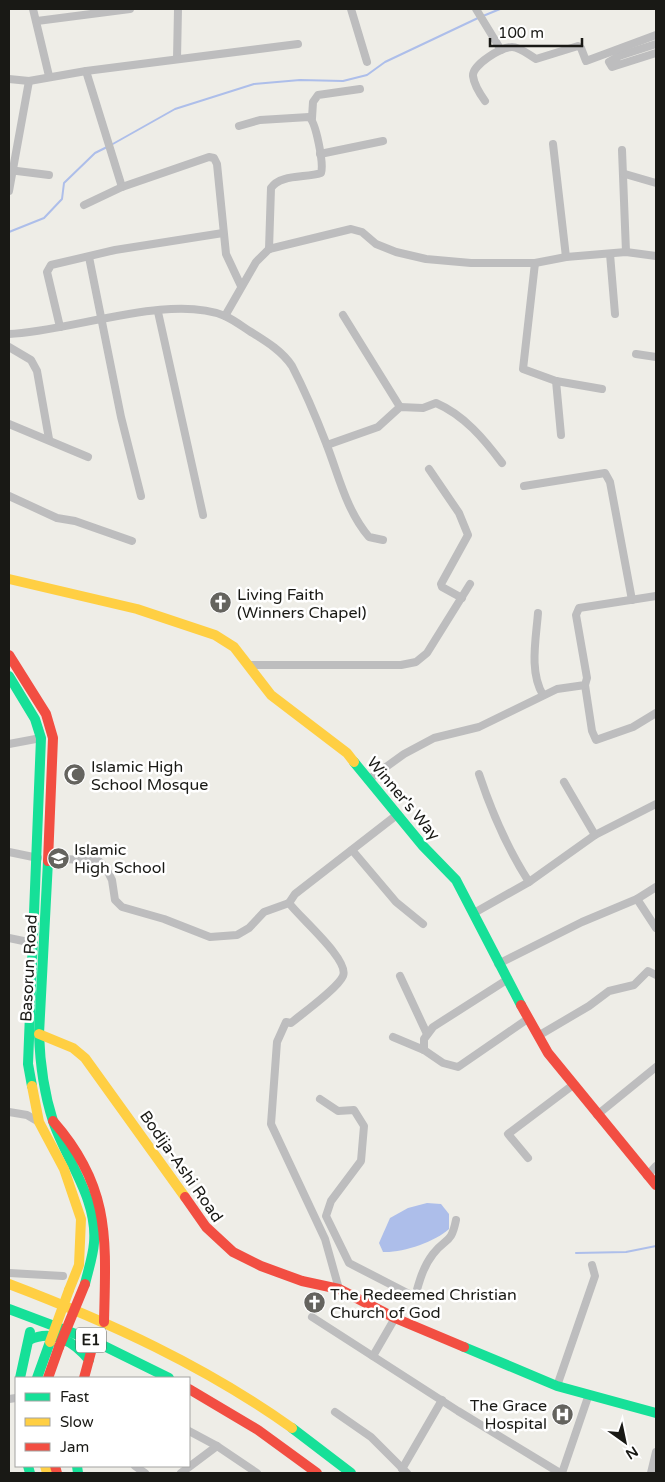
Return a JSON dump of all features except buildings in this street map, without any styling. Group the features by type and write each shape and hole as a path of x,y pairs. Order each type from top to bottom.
{"main road":[{"name":"Winner's Way","path":"9,580 108,601 189,626 228,642 271,695 340,746 456,880 498,964 558,1069 656,1185"},
{"name":"Basorun Road","path":"9,655 34,692 50,724 53,738 52,769 33,943 28,1064 40,1122 64,1169 81,1219 79,1265 69,1290 54,1344"},
{"name":"Basorun Road","path":"9,676 35,719 41,738 45,947 40,1061 53,1121 82,1185 92,1220 94,1242 85,1284 54,1344"},
{"path":"41,770 52,769"},
{"name":"Bodija-Ashi Road","path":"40,1034 73,1048 92,1066 206,1227 233,1252 278,1273 302,1281 339,1288 395,1318 557,1386 656,1414"},
{"path":"53,1121 72,1139 86,1164 102,1212 105,1228 104,1322"},
{"name":"E1","path":"9,1284 104,1322 165,1351 261,1406 351,1473"},
{"name":"E1","path":"9,1309 94,1341 167,1377"},
{"path":"20,1377 23,1356 29,1340 29,1317"},
{"path":"29,1340 43,1334 70,1342 84,1352 89,1360"},
{"path":"84,1377 94,1341"},
{"path":"38,1377 54,1344"},
{"path":"48,1377 54,1344"},
{"path":"190,1390 258,1430 317,1473"}],"street":[{"path":"33,9 49,76"},
{"path":"37,21 130,9"},
{"path":"178,9 178,59"},
{"path":"351,9 367,62"},
{"path":"476,9 501,50"},
{"path":"485,101 476,84 473,75 474,69 501,50 513,47 536,59 578,46 581,48 586,61 656,35"},
{"path":"9,79 29,82 49,76 298,44"},
{"path":"656,44 619,56 609,62 612,67 656,52"},
{"path":"86,71 114,154 122,187"},
{"path":"9,191 10,170 29,82"},
{"path":"269,249 270,188 282,180 321,173 320,154 312,118 314,102 318,95 360,88"},
{"path":"239,126 260,120 312,118"},
{"path":"320,154 383,141"},
{"path":"553,144 566,257"},
{"path":"622,150 625,174 626,252"},
{"path":"84,204 122,187 209,157 214,158 217,164 226,254 240,286"},
{"path":"10,170 49,175"},
{"path":"625,174 656,183"},
{"path":"225,316 240,286 256,262 269,249 357,229 385,248 426,259 486,264 535,263 566,257 626,252 656,256"},
{"path":"60,327 48,268 51,265 89,258 114,250 223,233"},
{"path":"610,254 615,314"},
{"path":"89,258 141,496"},
{"path":"535,263 523,369 556,381 602,388"},
{"path":"9,334 158,312 189,310 225,316 285,356 298,378 327,445 343,493 355,520 369,537 383,540"},
{"path":"158,312 203,515"},
{"path":"343,314 400,407"},
{"path":"9,347 31,360 37,371 49,439"},
{"path":"636,354 656,357"},
{"path":"556,381 561,435"},
{"path":"327,445 378,427 400,407 423,408 436,403 447,408 483,437 502,462"},
{"path":"9,424 49,439 88,457"},
{"path":"429,469 459,513 468,536 442,584 444,588 462,598"},
{"path":"524,486 598,473 608,476 632,600"},
{"path":"9,496 57,518 75,521 132,541"},
{"path":"248,665 400,664 416,662 432,647 470,584"},
{"path":"656,596 585,605 577,610 587,678 585,685 594,738 596,740 634,726 656,713"},
{"path":"538,613 534,646 539,689 543,695"},
{"path":"368,780 404,754 434,738 479,727 543,695 565,687 585,685"},
{"path":"9,744 41,738"},
{"path":"479,774 489,805 507,847 529,882"},
{"path":"564,782 595,835"},
{"path":"474,913 529,882 595,835 656,804"},
{"path":"9,852 43,858 98,861 106,868 112,880 115,900 122,907 156,916 210,937 237,936 249,928 264,912 289,903 295,894 398,814"},
{"path":"352,850 392,897 423,924"},
{"path":"498,964 582,922 637,899 656,887"},
{"path":"637,899 656,928"},
{"path":"289,903 338,956 344,972 343,978 319,1000 291,1023 286,1022 277,1042 271,1124 325,1239 339,1288"},
{"path":"9,938 33,943"},
{"path":"538,1036 589,1006 609,991 634,985 648,971 656,975"},
{"path":"400,976 427,1034"},
{"path":"424,1050 424,1039 433,1027 508,979"},
{"path":"393,1037 424,1050 443,1063 458,1066 529,1018"},
{"path":"597,1115 656,1067"},
{"path":"528,1158 508,1134 573,1085"},
{"path":"320,1099 338,1111 354,1110 364,1126 361,1161 331,1201 326,1216 349,1263 415,1297 422,1274 433,1253 453,1236 456,1220"},
{"path":"9,1112 27,1115 40,1122"},
{"path":"647,1176 656,1166"},
{"path":"557,1386 596,1276 592,1265"},
{"path":"9,1273 63,1276"},
{"path":"312,1317 561,1473 588,1396"},
{"path":"373,1356 395,1318"},
{"path":"335,1412 371,1437 405,1471 442,1400"},
{"path":"190,1432 217,1446 257,1473"},
{"path":"190,1466 217,1446"},
{"path":"651,1473 655,1465 656,1452"}],"water":[{"path":"427,1203 441,1204 449,1214 449,1229 418,1246 399,1251 383,1252 379,1243 390,1218 408,1208"}],"waterway":[{"path":"483,16 500,9"},
{"path":"111,145 175,109 254,84 300,80 343,81 367,75 385,62 478,18"},
{"path":"9,232 44,218 62,199 64,183 95,153 107,147"},
{"path":"576,1253 626,1252 656,1246"}],"traffic: fast":[{"path":"9,676 35,719 41,738 28,1064 32,1086"},
{"path":"354,762 423,846 456,880 521,1005"},
{"path":"48,861 39,1034 40,1056 45,1089 53,1121 80,1180 91,1211 94,1243 85,1284"},
{"path":"9,1309 94,1341 167,1377"},
{"path":"20,1377 30,1332"},
{"path":"29,1340 38,1337 54,1336 77,1347 89,1360"},
{"path":"37,1377 50,1342"},
{"path":"464,1347 557,1386 656,1413"},
{"path":"292,1428 351,1473"},
{"path":"28,1467 30,1473"},
{"path":"77,1467 78,1473"}],"traffic: slow":[{"path":"9,579 137,609 215,635 234,647 271,695 347,753 354,762"},
{"path":"39,1034 73,1048 85,1058 185,1197"},
{"path":"32,1086 39,1122 64,1169 81,1219 79,1265 69,1290"},
{"path":"9,1284 120,1330 191,1365 292,1428"},
{"path":"50,1342 69,1290"},
{"path":"45,1467 47,1473"}],"traffic: jam":[{"path":"9,655 46,714 53,738 48,861"},
{"path":"521,1005 548,1053 656,1185"},
{"path":"53,1121 72,1145 86,1169 101,1215 105,1265 104,1322"},
{"path":"185,1197 206,1227 233,1252 261,1266 302,1281 339,1289 395,1318 464,1347"},
{"path":"59,1347 85,1284"},
{"path":"48,1377 59,1347"},
{"path":"84,1377 91,1352"},
{"path":"190,1390 258,1430 317,1473"},
{"path":"55,1467 57,1473"}],"place":[{"name":"Living Faith (Winners Chapel)","path":"221,603"},
{"name":"Islamic High School Mosque","path":"75,775"},
{"name":"Islamic High School","path":"58,858"},
{"name":"The Redeemed Christian Church of God","path":"314,1303"},
{"name":"The Grace Hospital","path":"563,1414"}]}
